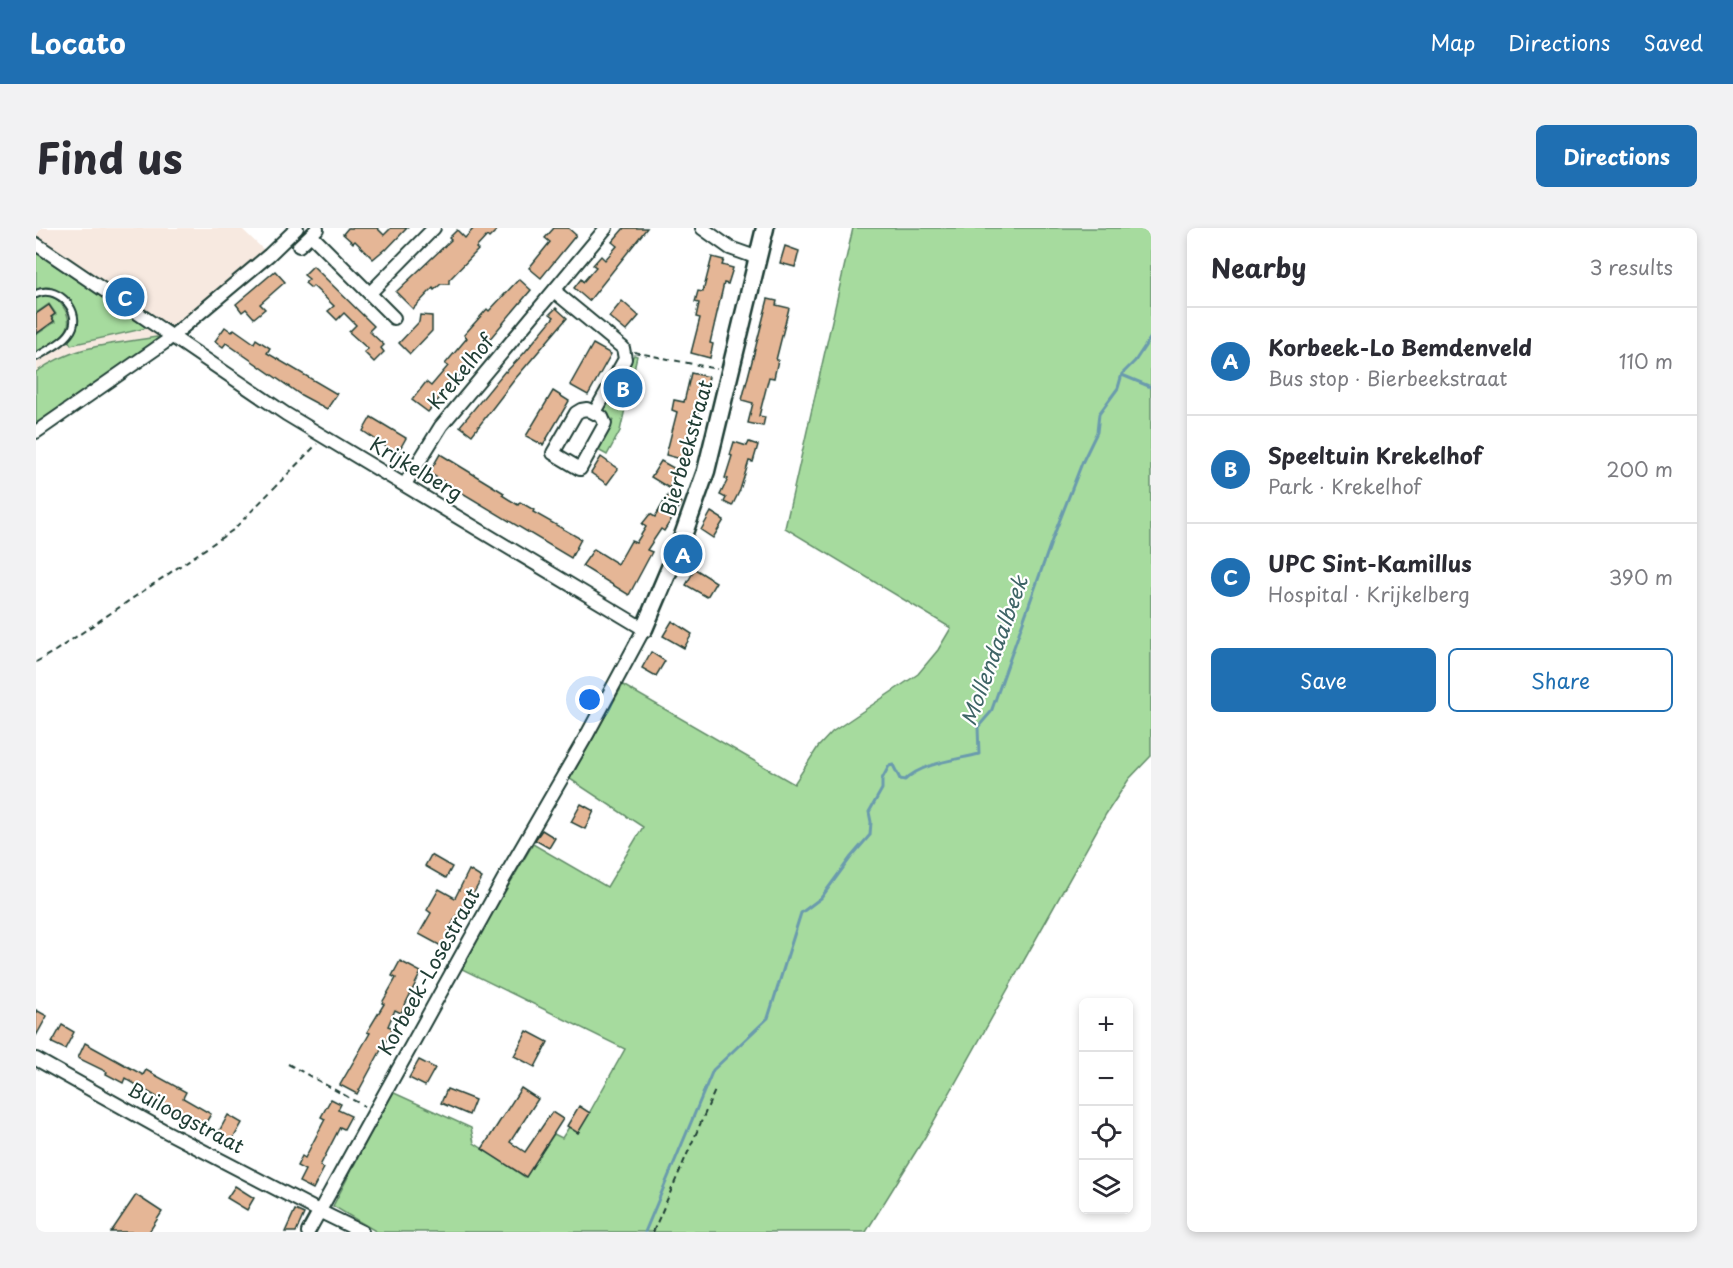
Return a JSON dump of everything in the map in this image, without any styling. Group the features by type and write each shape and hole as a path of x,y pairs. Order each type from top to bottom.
{"street":[{"path":"36,432 172,336 269,255 297,228"},
{"path":"370,293 434,228"},
{"name":"Krekelhof","path":"405,484 441,426 606,228"},
{"path":"702,228 730,248 758,258"},
{"name":"Bierbeekstraat","path":"588,733 644,629 680,544 706,471 765,228"},
{"path":"299,246 314,232 394,318"},
{"name":"Krijkelberg","path":"36,244 251,392 644,629"},
{"path":"554,291 625,352 626,359 594,412"},
{"path":"581,410 594,412 602,417 605,424 580,470 552,453 576,413 581,410"},
{"name":"Korbeek-Losestraat","path":"308,1232 373,1111 588,733"},
{"name":"Builoogstraat","path":"36,1059 163,1130 363,1232"}],"lane":[{"path":"36,294 52,291 61,295 74,315 73,327 66,337 36,357"}],"path":[{"path":"625,352 633,351 731,372"},
{"path":"36,662 233,530 315,447 322,436"},
{"path":"288,1064 373,1111"},
{"path":"653,1232 716,1088"}],"shaded area":[{"path":"36,228 241,228 267,253 161,341 36,427"}],"green space":[{"path":"853,228 1151,228 1151,756 1129,779 1106,814 925,1137 866,1232 377,1232 333,1206 392,1092 471,1128 474,1143 525,1177 554,1134 562,1138 569,1127 578,1133 625,1049 460,968 533,844 607,887 643,827 570,779 623,685 794,784 818,747 832,732 918,674 938,650 951,628 785,528"},
{"path":"36,253 147,328 71,345 68,340 78,320 67,301 57,290 44,287 36,290"},
{"path":"43,294 58,300 69,322 58,339 36,354 36,335 55,322 52,317 56,314 49,304 36,313 36,297"},
{"path":"157,337 160,341 36,426 36,372 65,356 80,351 108,344"},
{"path":"634,355 637,356 620,431 607,455 596,449 613,420 602,413"}],"building":[{"path":"348,228 377,228 384,235 391,228 407,228 386,250 373,259 355,241 353,243 343,234"},
{"path":"474,228 499,228 489,238 487,236 476,248 478,250 449,280 449,284 441,284 434,290 433,288 413,309 396,292 451,240 449,238 457,230 465,238"},
{"path":"554,228 568,228 576,235 541,278 529,268 550,242 545,238"},
{"path":"624,228 647,228 589,301 574,288 581,279 583,282 596,267 593,265 601,256 605,260 617,246 612,242"},
{"path":"785,246 799,251 795,267 780,263"},
{"path":"712,257 724,260 722,265 733,268 728,284 724,283 710,343 713,344 710,358 691,353 700,318 696,317 699,303 695,302 698,291 703,292"},
{"path":"313,266 374,326 369,331 384,345 381,348 384,352 374,362 364,352 368,349 349,332 356,325 344,313 337,320 328,311 334,306 313,286 311,288 305,283 309,279 304,275"},
{"path":"275,271 285,282 260,304 265,309 254,318 246,309 242,312 236,304"},
{"path":"519,279 531,290 428,412 412,400 426,382 431,386 448,366 445,364 467,338 464,335 487,309 489,311"},
{"path":"768,299 777,301 776,305 789,308 776,360 778,360 774,378 769,377 759,416 765,417 763,426 748,423 753,403 742,400"},
{"path":"622,301 639,316 626,331 609,317"},
{"path":"49,305 55,314 51,317 54,321 36,334 36,314"},
{"path":"556,308 567,318 515,379 472,435 460,426 505,371 525,352 554,317 550,314"},
{"path":"420,315 432,316 432,331 410,354 399,343 419,322"},
{"path":"225,327 232,332 234,329 254,343 256,339 270,348 267,353 337,394 327,409 301,395 226,343 223,347 215,341"},
{"path":"593,344 611,354 588,395 570,385"},
{"path":"691,373 709,377 698,415 693,414 687,438 695,440 689,461 666,455 677,412 672,410 674,400 684,402"},
{"path":"553,391 569,401 543,445 526,436"},
{"path":"371,417 406,438 397,454 363,431"},
{"path":"734,442 747,446 749,442 758,445 753,462 749,461 740,490 732,506 724,502 726,498 720,495 728,479 725,478"},
{"path":"440,454 504,493 502,495 518,505 520,502 534,510 533,512 581,539 571,558 429,473"},
{"path":"601,457 618,469 607,484 591,473"},
{"path":"661,461 679,471 669,488 651,477"},
{"path":"668,495 682,503 664,531 661,529 647,550 652,552 629,595 582,566 594,549 618,564 631,541 636,543 646,527 642,524 650,514 655,517"},
{"path":"711,512 724,520 713,538 701,530"},
{"path":"695,569 716,582 707,597 686,585"},
{"path":"672,621 692,634 684,648 663,636"},
{"path":"651,652 665,661 656,676 642,668"},
{"path":"581,804 594,811 585,829 571,822"},
{"path":"542,830 555,838 549,848 535,840"},
{"path":"431,855 452,867 446,878 425,866"},
{"path":"469,870 482,878 467,905 464,903 448,931 451,933 443,947 419,934 431,913 427,910 439,889 455,898"},
{"path":"400,961 421,972 401,1013 395,1010 388,1026 393,1028 357,1094 340,1085 370,1033 367,1032 384,1004 382,1003 396,978 392,976"},
{"path":"36,1010 47,1016 36,1036"},
{"path":"62,1025 74,1032 65,1049 52,1043"},
{"path":"527,1031 548,1042 535,1067 514,1056"},
{"path":"85,1043 143,1075 146,1070 186,1092 183,1098 211,1114 202,1129 160,1104 162,1100 125,1078 123,1083 106,1074 107,1072 78,1058"},
{"path":"419,1060 435,1068 425,1086 409,1078"},
{"path":"521,1088 538,1099 510,1142 525,1152 552,1112 563,1119 526,1177 482,1149"},
{"path":"447,1089 475,1100 469,1115 441,1103"},
{"path":"331,1099 341,1104 338,1110 351,1116 344,1129 340,1127 320,1166 324,1168 313,1189 299,1182 305,1170 297,1166 302,1156 305,1158 325,1119 321,1117"},
{"path":"579,1106 590,1113 578,1133 567,1126"},
{"path":"228,1115 242,1123 230,1144 216,1137"},
{"path":"235,1186 254,1198 247,1210 227,1198"},
{"path":"136,1195 162,1212 149,1232 111,1232"},
{"path":"295,1210 304,1214 296,1232 285,1232"}],"waterway":[{"name":"Mollendaalbeek","path":"645,1232 713,1070 768,1018 801,913 821,898 870,835 869,812 882,789 882,779 889,766 893,765 900,779 905,780 912,774 930,766 979,754 978,727 991,712 1052,540 1082,463 1097,432 1099,414 1118,388 1122,374 1135,361 1151,337"},
{"path":"1122,375 1151,387"}],"place":[{"name":"UPC Sint-Kamillus","path":"125,297"},
{"name":"Speeltuin Krekelhof","path":"623,388"},
{"name":"Korbeek-Lo Bemdenveld","path":"683,554"}]}
